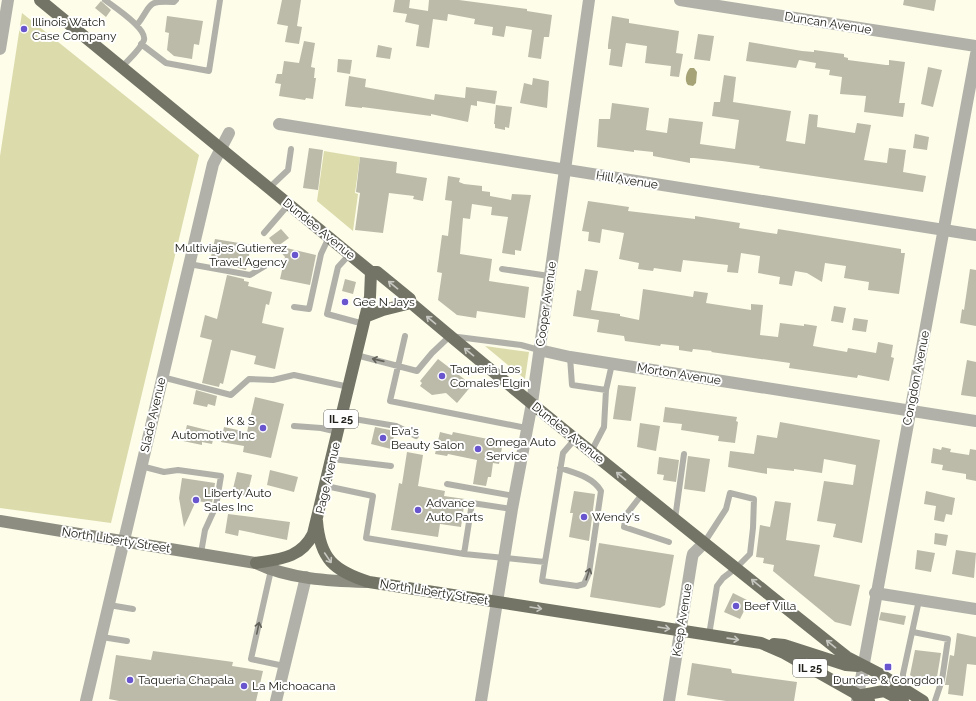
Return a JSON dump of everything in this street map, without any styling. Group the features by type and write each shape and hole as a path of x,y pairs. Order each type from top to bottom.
{"main road":[{"name":"Dundee Avenue","path":"40,0 222,148 371,272 377,272 410,299 411,303 575,439 847,657 903,688 923,701"},
{"name":"Page Avenue","path":"256,563 296,554 310,539 317,521 326,486 370,297 371,272"},
{"path":"364,321 383,310 411,303"},
{"name":"North Liberty Street","path":"0,521 125,540 256,563 271,570 306,577 333,581 369,582 761,643 784,653 861,699"},
{"path":"317,521 322,547 332,564 351,575 369,582"},
{"path":"761,643 784,645 846,665 862,666"},
{"path":"861,699 884,691 903,701"}],"street":[{"path":"0,49 8,0"},
{"name":"Cooper Avenue","path":"482,701 514,496 532,403 589,0"},
{"name":"Duncan Avenue","path":"680,0 976,46"},
{"name":"Congdon Avenue","path":"861,699 862,666 875,593 976,54"},
{"name":"Hill Avenue","path":"279,124 976,235"},
{"name":"Slade Avenue","path":"86,701 213,164 229,132"},
{"name":"Morton Avenue","path":"539,350 612,364 976,421"},
{"name":"Keep Avenue","path":"669,701 692,558 693,554 704,543"},
{"path":"276,701 306,577"},
{"path":"875,593 976,609"}],"lane":[{"path":"105,0 137,25 144,34 144,39 141,44 122,67"},
{"path":"137,25 150,5 160,1 174,2 176,0"},
{"path":"141,44 166,63 209,71 220,0"},
{"path":"269,188 288,170 291,149"},
{"path":"264,233 289,204"},
{"path":"294,307 309,309 321,254 329,237"},
{"path":"350,254 338,267 327,314 364,321"},
{"path":"189,264 250,275 265,266"},
{"path":"502,269 550,276"},
{"path":"405,336 390,401 526,428"},
{"path":"356,355 399,365 417,371 450,336"},
{"name":"Morton Avenue","path":"450,336 520,345 539,350"},
{"path":"570,357 572,385 606,390"},
{"path":"591,452 604,427 606,390 612,364"},
{"path":"162,377 231,394 248,379 273,380 294,375 349,387"},
{"path":"342,417 396,426 416,436"},
{"path":"294,426 321,428 338,432"},
{"path":"560,468 590,480 601,491 589,574 584,584 577,586 542,581 560,468 563,453 575,439"},
{"path":"674,518 684,454"},
{"path":"332,459 391,466"},
{"path":"141,466 164,472 178,470 221,476 216,506 205,530 201,553"},
{"path":"447,484 514,496"},
{"path":"326,486 373,496 366,538 464,554 545,562"},
{"path":"643,493 626,516 624,527 669,542"},
{"path":"704,543 726,509 730,493 754,499 754,528 750,554 723,578 717,586 710,635"},
{"path":"464,554 472,503 512,509"},
{"path":"271,570 251,660 284,666"},
{"path":"903,688 903,674 919,600"},
{"path":"109,605 133,609"},
{"path":"913,632 948,639 942,680 935,701"},
{"path":"102,637 127,641"}],"green space":[{"path":"22,13 199,155 111,523 0,508 0,156"},
{"path":"324,151 360,157 355,193 358,194 353,231 317,201"},
{"path":"485,346 529,352 525,379"}],"shaded area":[{"path":"690,68 694,68 697,72 696,83 693,86 688,85 686,81"}],"building":[{"path":"282,0 301,0 297,26 302,27 299,44 285,42 288,26 277,24"},
{"path":"395,0 410,0 409,8 428,11 429,0 459,0 527,9 527,11 552,15 549,37 544,37 541,59 528,57 532,30 506,26 504,37 492,35 493,27 474,24 475,19 448,14 447,21 433,19 429,48 416,46 419,25 405,22 407,14 393,12"},
{"path":"904,0 936,0 934,11 903,5"},
{"path":"101,1 111,10 106,17 95,8"},
{"path":"167,16 203,21 199,45 194,44 192,59 174,56 167,50 169,33 165,32"},
{"path":"612,16 629,19 629,23 679,31 676,53 683,54 679,77 670,76 671,66 645,63 647,46 626,43 622,67 609,65 611,49 608,49 608,45"},
{"path":"698,34 714,36 710,61 694,59"},
{"path":"304,41 315,43 311,67 315,68 314,78 316,78 313,99 306,98 305,100 279,96 281,84 275,83 277,74 282,74 284,61 299,63"},
{"path":"749,42 802,51 814,52 814,50 844,54 844,57 848,58 848,60 886,65 889,65 889,60 905,62 899,103 905,103 903,117 864,112 866,96 840,94 842,77 829,75 830,70 815,68 816,63 799,60 796,68 746,61"},
{"path":"378,45 392,48 390,59 376,57"},
{"path":"338,59 352,60 350,74 337,72"},
{"path":"928,67 942,70 933,107 921,104"},
{"path":"724,75 736,77 733,102 791,111 786,141 805,144 809,114 818,115 817,127 855,133 857,123 871,125 864,160 887,163 889,148 906,150 903,172 926,176 923,192 759,168 760,166 694,158 690,158 690,163 653,156 653,152 634,150 634,152 597,147 599,119 610,119 612,103 649,108 646,130 667,133 669,118 703,122 700,144 735,149 739,120 712,116 714,102 720,102"},
{"path":"349,76 366,79 365,87 434,100 435,94 465,98 466,87 497,91 495,104 477,101 477,106 471,105 468,122 431,114 431,116 345,106"},
{"path":"533,78 549,81 547,108 520,103 524,83 532,85"},
{"path":"496,105 512,107 509,128 505,127 505,130 495,128"},
{"path":"915,134 929,137 927,150 913,148"},
{"path":"309,148 323,150 318,190 303,188"},
{"path":"360,157 397,162 396,173 427,178 423,201 413,199 414,196 389,193 383,233 355,230 360,193 356,192"},
{"path":"448,176 460,178 459,182 464,184 482,186 482,191 490,192 490,196 511,200 512,194 531,195 521,251 515,250 515,255 502,253 508,217 491,215 492,207 472,204 470,219 463,218 460,254 492,259 489,281 529,287 525,318 477,311 476,318 457,315 438,300 442,273 437,272 442,235 448,236 452,201 445,200"},
{"path":"588,201 629,207 628,211 695,219 695,216 740,223 739,228 777,234 778,229 901,249 901,253 905,253 899,294 868,290 869,282 844,278 846,266 825,263 822,282 807,273 795,271 792,286 779,284 780,277 758,273 760,256 741,253 738,273 727,272 728,265 683,260 681,272 654,268 653,271 638,269 639,263 619,259 624,233 602,229 600,243 588,241 589,232 582,231"},
{"path":"281,229 289,238 278,246 316,255 310,285 280,279 285,257 269,238"},
{"path":"215,239 251,245 246,270 210,261"},
{"path":"585,269 598,271 591,310 620,314 620,316 639,320 643,289 693,297 694,291 708,293 706,303 751,310 751,304 763,305 760,335 778,337 780,323 804,326 804,324 817,326 813,346 847,352 848,348 876,353 878,342 893,345 891,357 894,358 889,381 858,375 857,378 789,368 790,363 711,352 712,351 693,349 692,352 679,350 679,346 661,344 660,346 625,341 624,336 597,332 599,320 573,316 577,290 581,291"},
{"path":"970,269 976,270 976,326 960,323 962,309 964,310"},
{"path":"227,275 244,279 244,281 249,282 248,286 272,292 269,305 266,304 262,323 284,328 275,369 254,364 256,356 231,350 223,384 220,383 219,387 202,383 212,340 200,337 205,315 217,319"},
{"path":"345,279 356,282 353,294 342,291"},
{"path":"834,306 846,308 843,323 831,321"},
{"path":"854,318 868,320 866,332 852,330"},
{"name":"Taqueria Los Comales Elgin","path":"438,359 472,385 457,403 446,393 432,395 420,386 422,383 420,381"},
{"path":"967,360 976,362 976,397 961,395"},
{"path":"618,385 636,387 631,421 613,419"},
{"path":"196,390 217,396 215,406 208,404 207,407 193,404"},
{"name":"K & S Automotive Inc","path":"255,397 284,404 271,458 243,452 244,446 221,442 224,427 247,432"},
{"path":"665,407 737,417 736,421 738,422 735,443 718,441 719,436 681,430 682,424 663,422"},
{"path":"780,422 880,440 862,543 833,537 836,524 817,521 824,481 853,485 856,465 824,459 822,473 794,469 794,471 767,468 767,474 728,467 730,451 754,454 757,435 777,438"},
{"path":"640,423 660,426 656,451 637,447"},
{"path":"187,425 215,432 212,444 202,442 202,445 183,441"},
{"name":"Eva's Beauty Salon","path":"375,427 395,431 391,449 371,444"},
{"name":"Omega Auto Service","path":"440,432 452,435 453,432 503,442 499,464 493,463 491,477 488,477 486,486 473,484 477,460 448,454 447,456 435,454"},
{"path":"942,447 951,449 950,452 969,455 970,449 976,450 976,481 966,479 966,474 942,470 943,465 931,463 933,448 941,450"},
{"name":"Advance Auto Parts","path":"407,452 423,455 418,486 445,491 444,496 465,499 461,527 440,524 438,537 391,530 399,483 402,484"},
{"path":"688,456 710,459 705,492 684,489"},
{"path":"659,457 679,460 676,482 663,480 664,475 657,474"},
{"path":"270,470 298,477 294,492 267,485"},
{"path":"237,472 252,475 247,496 232,493"},
{"name":"Liberty Auto Sales Inc","path":"182,478 215,483 212,503 196,501 184,527 179,498"},
{"name":"Wendy's","path":"574,491 595,494 589,541 569,537 573,513 570,513"},
{"path":"926,491 955,498 952,515 946,514 944,522 934,520 936,506 924,504"},
{"path":"775,501 791,503 786,540 820,545 814,576 860,585 851,626 835,622 773,571 774,565 763,563 764,558 756,557 760,525 770,527"},
{"path":"228,514 290,522 287,540 239,530 238,536 225,533"},
{"path":"935,533 948,535 946,546 934,544"},
{"path":"599,543 674,555 665,605 660,608 590,597"},
{"path":"917,550 935,553 931,572 915,569"},
{"path":"956,550 976,553 974,578 952,574"},
{"name":"Beef Villa","path":"733,593 749,601 740,619 724,612"},
{"path":"881,612 906,616 904,625 879,620"},
{"path":"957,633 976,637 976,665 967,664 963,696 948,694 949,685 945,685 950,655 954,656"},
{"path":"915,650 941,653 936,683 916,680 910,675"},
{"path":"153,651 233,662 232,666 263,671 256,701 119,701 109,699 116,655 151,660"},
{"path":"692,663 731,669 732,673 797,682 794,701 726,701 687,695"}],"place":[{"name":"Illinois Watch Case Company","path":"24,29"},
{"name":"Multiviajes Gutierrez Travel Agency","path":"295,255"},
{"name":"Gee N Jays","path":"345,302"},
{"name":"Taqueria Los Comales Elgin","path":"442,376"},
{"name":"K & S Automotive Inc","path":"263,428"},
{"name":"Eva's Beauty Salon","path":"383,438"},
{"name":"Omega Auto Service","path":"478,449"},
{"name":"Liberty Auto Sales Inc","path":"196,500"},
{"name":"Advance Auto Parts","path":"418,510"},
{"name":"Wendy's","path":"584,517"},
{"name":"Beef Villa","path":"736,606"},
{"name":"Dundee & Congdon","path":"888,667"},
{"name":"Taqueria Chapala","path":"130,680"},
{"name":"La Michoacana","path":"244,686"}]}
